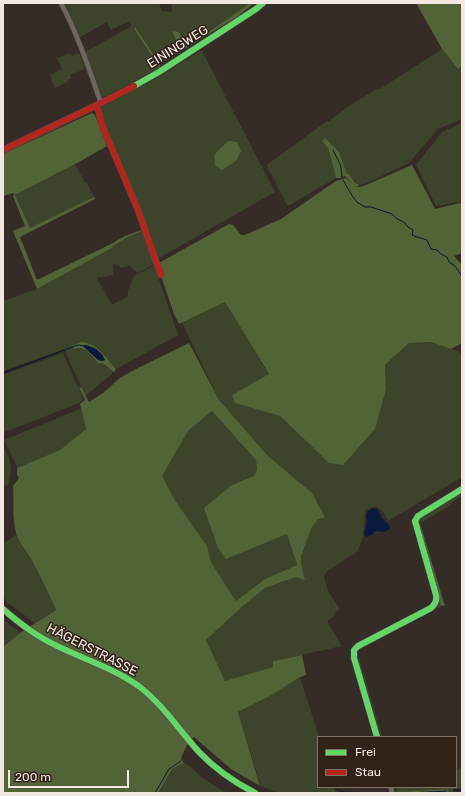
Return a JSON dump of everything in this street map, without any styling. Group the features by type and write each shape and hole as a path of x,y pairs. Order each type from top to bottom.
{"street":[{"path":"61,3 70,20 77,39 99,104 102,124 138,210 161,276"},
{"name":"EININGWEG","path":"3,150 99,104 170,66 263,3"},
{"path":"377,736 354,658 354,650 358,646 431,608 435,604 436,595 415,521 418,516 462,489"},
{"name":"HÄGERSTRASSE","path":"3,609 27,629 45,640 117,672 140,687 163,707 207,760 218,770 256,793"}],"green space":[{"path":"65,3 159,3 162,11 172,12 171,3 250,3 186,47 179,32 172,31 181,51 160,64 135,27 134,29 160,68 104,97 102,96 85,52 132,26 129,21 111,30 107,22 80,37"},
{"path":"250,3 254,3 237,17 181,51 172,31 179,32 187,47"},
{"path":"416,3 462,3 462,66 458,69 442,49"},
{"path":"135,27 160,64 160,68 134,29"},
{"path":"442,49 457,68 462,66 462,119 438,129 409,163 365,184 357,183 349,174 347,174 339,152 322,141 328,148 336,178 290,205 287,205 267,166 268,164 349,106 378,88 380,89"},
{"path":"202,51 275,192 159,258 139,204 102,119 100,110 102,107 165,73"},
{"path":"70,53 72,56 79,53 85,69 70,75 71,78 67,80 68,82 55,88 50,75 62,69 57,58"},
{"path":"92,113 95,115 107,146 15,195 30,228 94,197 95,199 20,237 37,280 125,236 142,231 126,238 112,248 37,289 13,231 25,226 13,196 15,194 13,193 3,196 3,154"},
{"path":"462,123 462,203 460,202 436,206 416,165 442,132"},
{"path":"325,138 339,152 347,174 349,174 355,183 360,185 356,187 366,185 412,165 435,209 460,203 462,205 462,253 454,256 462,265 462,343 451,349 431,342 409,343 385,365 386,389 375,429 343,465 329,463 280,416 235,403 232,395 269,374 225,302 179,324 174,314 157,264 229,224 233,225 241,235 245,235 281,219 336,181 346,178 353,185 345,176 336,178 328,148 322,141"},
{"path":"228,141 237,142 241,151 236,161 222,170 215,165 214,155"},
{"path":"75,164 94,197 30,229 15,195"},
{"path":"142,231 154,264 138,273 129,265 120,268 119,265 113,264 113,275 97,278 112,305 128,296 128,291 134,276 154,266 178,335 116,369 98,348 83,348 98,363 101,363 114,372 85,396 64,349 3,371 3,301 37,289 112,248 112,246 126,238"},
{"path":"225,302 269,375 232,395 235,403 280,416 329,463 386,389 385,365 409,343 431,342 459,351 462,358 462,477 388,521 384,513 376,506 365,511 363,537 358,550 353,555 326,572 324,576 328,591 340,609 335,613 336,615 327,621 342,646 273,661 274,667 225,681 206,640 265,588 296,577 302,569 301,556 311,529 317,520 324,516 312,493 268,456 219,400 182,323"},
{"path":"81,342 92,345 101,352 116,369 114,372 102,363 98,363 84,349 74,349 72,346","holes":["86,345 96,349 103,355 103,361 98,360 84,347"]},
{"path":"189,343 219,400 268,456 312,493 325,517 317,520 311,529 301,556 305,580 296,577 265,588 206,640 225,681 273,667 273,661 302,655 306,675 300,677 272,695 238,712 260,786 231,769 194,737 188,744 182,756 181,759 184,763 172,769 158,793 3,793 3,647 20,633 56,610 34,565 17,537 14,515 13,486 19,478 17,475 17,468 60,450 86,429 80,404 85,400 79,388 81,387 89,402 103,393 120,378","holes":["212,411 256,460 257,470 254,476 232,485 204,508 218,548 226,559 287,534 297,565 265,579 236,601 211,562 207,546 174,499 162,476 188,431"]},
{"path":"63,353 83,399 79,403 5,432 3,436 3,375"},
{"path":"80,409 86,429 60,450 17,468 4,440"},
{"path":"212,411 256,460 257,470 254,476 232,485 226,558 287,534 297,565 265,579 236,601 211,562 207,546 174,500 161,476 188,431"},
{"path":"3,446 9,458 11,469 8,485 3,487"},
{"path":"462,490 462,496 449,506 419,524 439,602 442,606 357,651 382,736 378,736 356,659 356,651 436,605 417,524 419,518"},
{"path":"420,523 445,605 442,606 439,602 419,524"},
{"path":"16,535 20,544 30,558 56,610 35,623 8,603 3,597 3,544"},
{"path":"3,619 20,633 3,647"},
{"path":"300,677 319,736 317,736 317,788 334,788 336,793 280,793 261,786 238,712 272,695"},
{"path":"184,763 190,766 210,783 228,793 158,793 172,769"},
{"path":"462,768 462,788 453,789 453,793 449,793 448,789 395,793 397,791 396,788 457,788 457,769"},
{"path":"448,789 449,793 397,793 397,792"}],"water":[{"path":"83,346 91,346 101,354 105,360 98,360"},
{"path":"373,508 378,510 390,528 389,530 382,532 375,531 372,535 366,537 364,534 367,521 366,515 368,511"}],"waterway":[{"path":"333,150 340,164 342,177"},
{"path":"343,180 357,202 365,207 371,207 392,214 405,223 413,230 412,235 427,240 431,249 437,250 447,257 449,262 455,266 462,276"},
{"path":"3,373 78,345 83,346"},
{"path":"155,793 169,769 181,761"},
{"path":"338,790 343,792 369,793"},
{"path":"454,790 462,790"},
{"path":"407,793 447,791"}],"traffic: fast":[{"path":"134,86 159,72 263,3"},
{"path":"377,736 354,658 354,650 358,646 431,608 435,604 436,595 415,521 418,516 462,489"},
{"path":"3,609 41,638 120,674 140,687 164,710 205,758 225,775 255,793"}],"traffic: jam":[{"path":"3,150 134,86"},
{"path":"97,105 102,125 138,210 161,275"}]}
